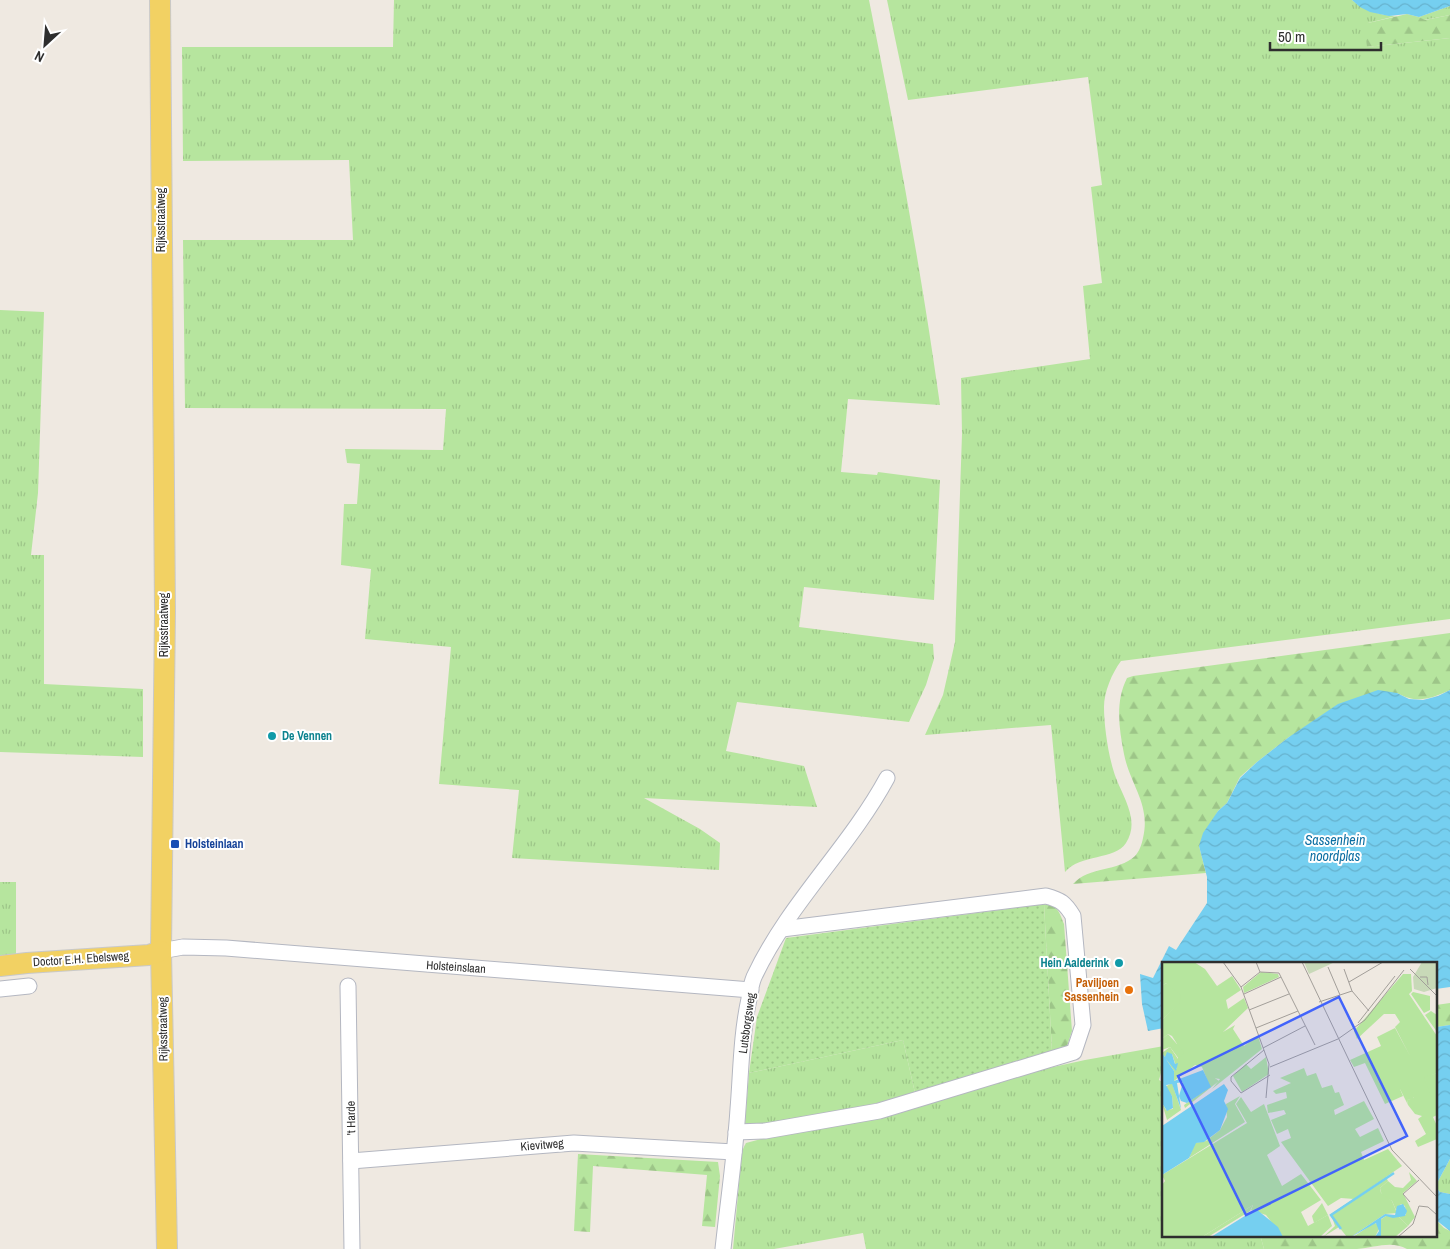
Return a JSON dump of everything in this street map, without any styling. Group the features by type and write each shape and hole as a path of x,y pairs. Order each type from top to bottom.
{"main road":[{"name":"Rijksstraatweg","path":"160,0 165,610 161,951 167,1249"},
{"name":"Doctor E.H. Ebelsweg","path":"0,966 27,962 149,955 161,951"}],"street":[{"name":"Lutsborgsweg","path":"723,1249 736,1132 746,1011 754,978 782,929 874,802 887,778"},
{"path":"736,1132 765,1131 879,1111 1074,1052 1083,1025 1073,916 1066,905 1056,899 1046,896 782,929"},
{"name":"Holsteinslaan","path":"161,951 183,946 226,948 751,990"},
{"path":"0,989 29,986"},
{"name":"'t Harde","path":"348,986 352,1249"},
{"name":"Kievitweg","path":"351,1161 574,1142 734,1152"}],"green space":[{"path":"394,0 869,0 925,303 940,405 848,399 841,472 877,475 878,472 940,480 934,600 804,587 799,627 933,644 934,659 926,685 909,722 737,702 726,751 804,766 817,807 644,798 700,829 720,843 719,870 512,858 519,790 439,784 451,647 365,639 371,569 341,565 344,504 357,504 360,464 347,463 345,449 443,450 446,409 185,408 183,240 353,240 349,160 183,161 182,47 393,47"},
{"path":"887,0 1352,0 1373,12 1396,16 1368,23 1367,47 1450,38 1450,619 1121,661 1107,689 1104,701 1104,715 1111,762 1131,818 1130,835 1126,843 1114,852 1079,862 1065,872 1051,725 925,735 943,695 955,642 962,434 961,378 1090,359 1083,286 1102,283 1091,187 1102,185 1088,77 908,100"},
{"path":"1450,6 1450,15 1424,20 1419,17"},
{"path":"1407,14 1425,20 1450,15 1450,38 1367,47 1365,30 1368,23"},
{"path":"0,310 44,312 38,493 31,555 44,555 44,684 143,689 143,757 0,752"},
{"path":"1450,633 1450,690 1424,699 1411,698 1397,693 1289,737 1240,777 1227,803 1218,811 1199,846 1206,873 1073,884 1087,874 1128,861 1135,856 1143,840 1144,815 1139,795 1127,765 1122,744 1119,715 1121,696 1127,678"},
{"path":"0,882 16,882 16,954 0,957"},
{"path":"1044,904 1052,906 1057,910 1064,924 1072,1031 1067,1046 1052,1051"},
{"path":"1044,904 1052,1051 915,1093 903,1040 749,1073 757,1017 786,938"},
{"path":"1450,1003 1450,1025 1438,1027 1438,1005"},
{"path":"903,1040 915,1093 824,1117 784,1124 745,1124 749,1073"},
{"path":"1162,1046 1162,1069 1159,1080 1162,1082 1162,1236 1259,1236 1264,1249 866,1249 863,1233 774,1249 733,1249 742,1151 746,1143 884,1115 1035,1071"},
{"path":"578,1154 718,1162 720,1176 715,1227 702,1226 707,1175 593,1166 590,1232 574,1231"},
{"path":"1450,1159 1450,1194 1440,1192 1438,1190 1438,1181"},
{"path":"1438,1222 1450,1231 1450,1249 1407,1249 1401,1246 1389,1245 1357,1249 1264,1249 1259,1236 1438,1236"}],"water":[{"path":"1352,0 1450,0 1450,6 1419,17 1407,14 1389,16 1370,12"},
{"name":"Sassenhein noordplas","path":"1378,690 1397,693 1409,699 1423,700 1450,690 1450,987 1438,989 1438,962 1162,962 1162,1028 1148,1031 1142,1004 1140,974 1153,978 1169,946 1176,950 1207,903 1207,877 1199,846 1203,833 1218,811 1227,803 1240,778 1289,737 1338,704"},
{"path":"1450,1025 1450,1159 1438,1181 1438,1027"},
{"path":"1438,1190 1440,1192 1450,1194 1450,1231 1438,1222"}],"place":[{"name":"De Vennen","path":"272,736"},
{"name":"Holsteinlaan","path":"175,844"},
{"name":"Hein Aalderink","path":"1119,963"},
{"name":"Paviljoen Sassenhein","path":"1129,990"}]}
